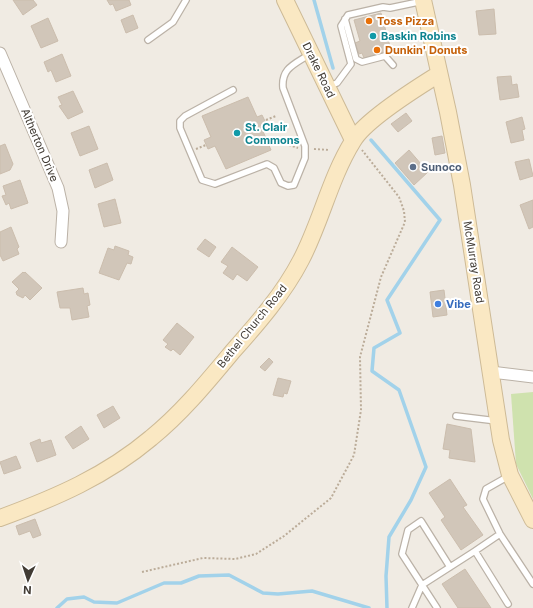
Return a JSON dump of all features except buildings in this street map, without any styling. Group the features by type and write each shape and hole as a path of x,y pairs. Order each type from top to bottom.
{"street":[{"name":"Drake Road","path":"285,0 310,54 332,84 353,140"},
{"name":"McMurray Road","path":"423,0 440,74 462,185 491,372 497,421 510,475 533,520"},
{"name":"Altherton Drive","path":"0,53 58,188 63,211 61,242"},
{"name":"Bethel Church Road","path":"0,518 85,483 124,459 152,438 177,414 247,336 278,296 301,261 339,168 353,140 379,116 440,74"},
{"path":"491,372 533,377"}],"lane":[{"path":"148,40 173,22 186,0"},
{"path":"332,84 352,64 341,26 348,15 383,7 390,8 423,0"},
{"path":"345,19 356,58 362,62 385,56 393,65"},
{"path":"233,90 185,116 180,121 180,128 202,180 209,184 215,184 267,164 274,168 280,183 288,186 294,185 305,158 305,146 283,88 282,78 288,69 310,54"},
{"path":"456,416 497,421"},
{"path":"510,475 486,489 483,499 500,534 533,584"},
{"path":"437,608 402,554 408,530 421,521 450,567"},
{"path":"412,608 417,593 422,585 500,534"},
{"path":"475,551 508,604"}],"path":[{"path":"266,120 276,116"},
{"path":"142,572 203,558 235,559 256,554 284,536 331,498 354,456 361,410 360,357 381,276 405,222 404,211 399,198 353,140"},
{"path":"313,149 330,150"}],"green space":[{"path":"533,392 533,499 516,464 511,394"}],"waterway":[{"path":"314,0 333,68"},
{"path":"371,140 440,220 387,300 400,333 374,348 372,371 399,390 426,467 411,500 389,537 386,576 387,608"},
{"path":"57,608 67,599 84,597 94,602 117,603 164,583 181,583 199,576 229,575 263,593 278,594 312,591 369,608"}],"place":[{"name":"Toss Pizza","path":"369,21"},
{"name":"Baskin Robins","path":"373,36"},
{"name":"Dunkin' Donuts","path":"377,50"},
{"name":"St. Clair Commons","path":"237,133"},
{"name":"Sunoco","path":"413,167"},
{"name":"Vibe","path":"438,304"}]}
